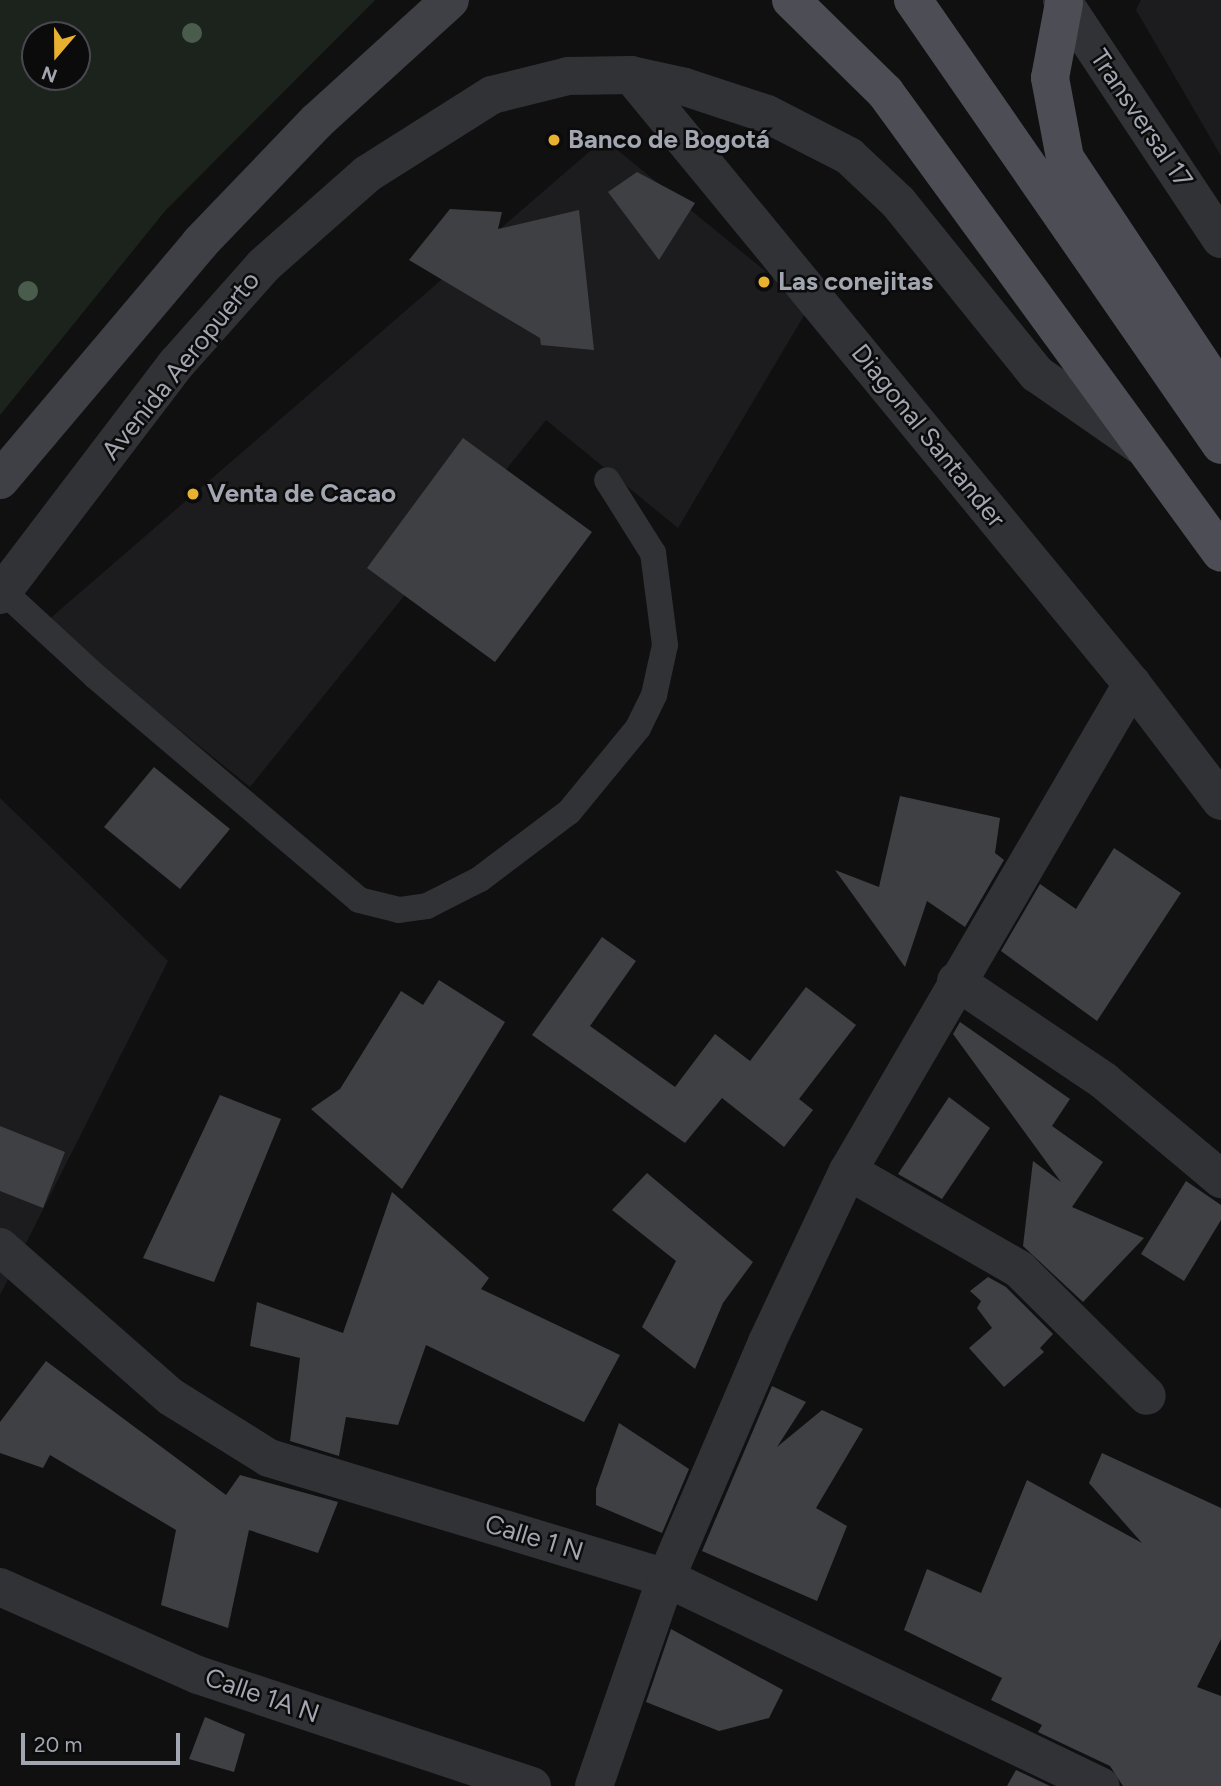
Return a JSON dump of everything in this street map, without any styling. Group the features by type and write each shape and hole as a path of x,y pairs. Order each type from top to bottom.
{"main road":[{"path":"0,480 88,371 316,122 450,0"},
{"path":"791,0 885,92"},
{"path":"823,0 885,92 1221,554"},
{"path":"913,0 1221,444"},
{"path":"1063,1 1050,78 1065,158 1219,390 1221,403"}],"street":[{"name":"Transversal 17","path":"1063,1 1221,239"},
{"name":"Avenida Aeropuerto","path":"2,593 177,363 263,266 367,174 492,95 568,76 631,75 767,114 849,156 898,202 1037,374 1149,452"},
{"name":"Diagonal Santander","path":"631,75 1132,684 1221,801"},
{"path":"594,1786 666,1578 768,1342 848,1171 956,981 1132,684"},
{"path":"956,981 1104,1081 1221,1179"},
{"path":"848,1171 1019,1269 1147,1396"},
{"name":"Calle 1 N","path":"0,1247 171,1397 270,1458 666,1578 1101,1786"},
{"name":"Calle 1A N","path":"0,1587 198,1675 532,1786"}],"lane":[{"path":"2,593 95,676 359,900 399,910 428,906 480,879 569,812 638,728 654,695 665,645 653,553 607,480"}],"shaded area":[{"path":"0,0 375,0 165,211 0,415"},
{"path":"1141,0 1221,0 1221,156 1136,10"},
{"path":"604,139 809,307 678,528 546,420 250,787 46,622"},
{"path":"0,798 168,961 0,1295"}],"building":[{"path":"637,172 695,203 659,260 608,192"},
{"path":"450,209 502,212 498,229 579,210 594,350 541,345 540,338 409,260"},
{"path":"463,438 592,532 495,662 367,568"},
{"path":"154,767 230,829 180,889 104,827"},
{"path":"900,796 1000,818 995,853 1004,860 965,927 927,901 905,967 835,870 879,887"},
{"path":"1114,848 1181,893 1097,1021 1001,951 1040,884 1076,909"},
{"path":"602,937 636,961 590,1026 675,1087 715,1034 750,1061 806,987 856,1025 799,1099 813,1110 784,1147 722,1098 685,1143 532,1035"},
{"path":"439,980 505,1022 402,1189 311,1109 340,1089 401,991 423,1005"},
{"path":"960,1022 1070,1099 1052,1126 1103,1162 1072,1207 1144,1238 1083,1302 1023,1246 1033,1161 1061,1182 953,1034"},
{"path":"220,1095 281,1119 214,1282 143,1258"},
{"path":"949,1097 990,1128 942,1199 898,1174"},
{"path":"0,1126 65,1152 43,1208 0,1191"},
{"path":"647,1173 753,1262 723,1303 695,1369 642,1327 676,1261 612,1210"},
{"path":"1186,1181 1221,1205 1221,1220 1184,1281 1141,1254"},
{"path":"392,1192 489,1278 481,1289 620,1355 584,1422 426,1345 398,1425 346,1417 339,1456 290,1441 300,1358 250,1346 257,1302 343,1333"},
{"path":"988,1277 1006,1287 1053,1334 1040,1348 1044,1352 1004,1387 969,1348 992,1328 977,1308 981,1301 970,1291"},
{"path":"46,1361 226,1495 240,1475 338,1502 318,1553 249,1530 228,1628 161,1605 176,1530 50,1455 43,1468 0,1453 0,1422"},
{"path":"772,1386 806,1402 777,1447 822,1410 863,1429 816,1508 847,1526 817,1601 702,1551"},
{"path":"619,1423 689,1469 662,1533 596,1505 596,1489"},
{"path":"1102,1453 1221,1508 1221,1639 1197,1687 1221,1696 1221,1786 1123,1786 1110,1766 1038,1732 1042,1725 991,1700 1002,1678 904,1630 927,1569 981,1593 1027,1480 1142,1543 1089,1483"},
{"path":"671,1629 783,1690 769,1718 719,1731 646,1702"},
{"path":"205,1717 245,1734 234,1772 189,1759"},
{"path":"1016,1770 1050,1786 1007,1786"}],"place":[{"name":"Banco de Bogotá","path":"554,140"},
{"name":"Las conejitas","path":"764,282"},
{"name":"Venta de Cacao","path":"193,494"}]}
